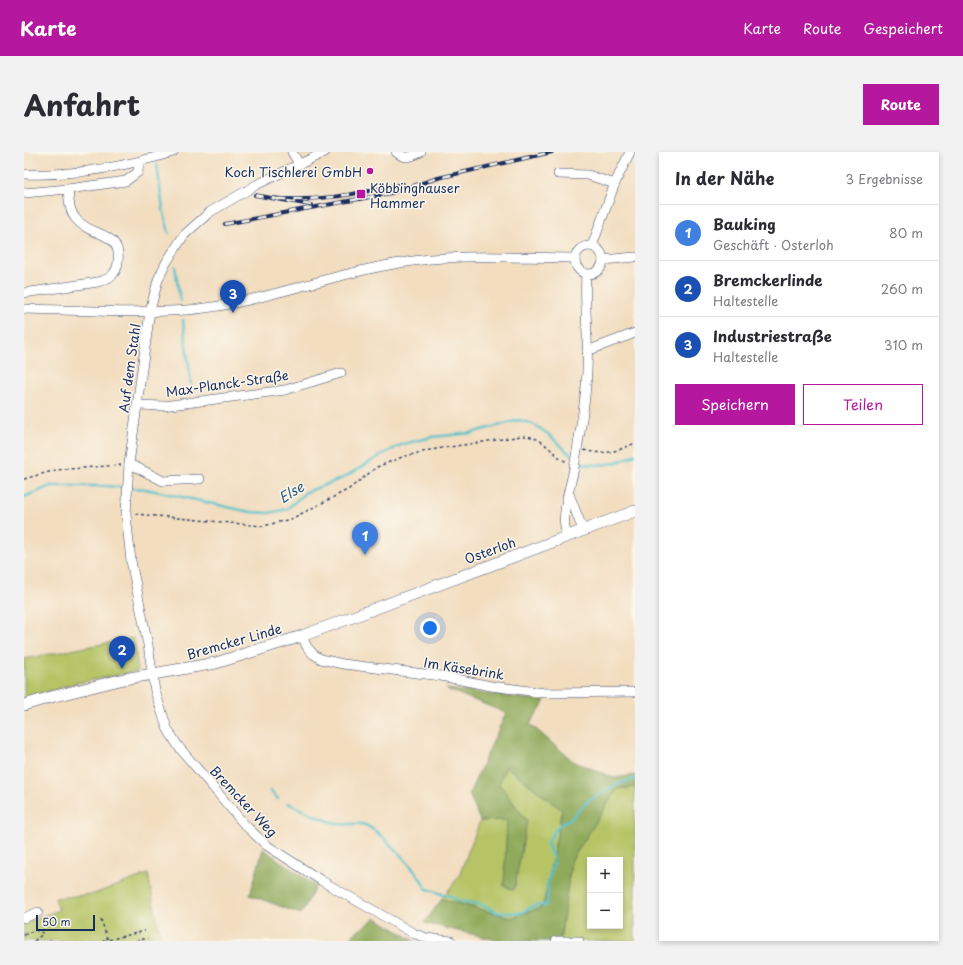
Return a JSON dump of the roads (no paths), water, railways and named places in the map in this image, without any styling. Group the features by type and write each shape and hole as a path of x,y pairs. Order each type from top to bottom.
{"main road":[{"name":"Osterloh","path":"355,615 635,512"},
{"name":"Bremcker Linde","path":"24,705 82,689 216,663 302,636 355,615"}],"street":[{"path":"24,174 74,174 139,162 173,152"},
{"path":"292,152 299,164"},
{"name":"Auf dem Stahl","path":"153,675 131,561 126,514 129,465 150,311 158,280 175,246 195,224 227,201 324,152"},
{"path":"396,152 401,156 408,158 421,152"},
{"path":"592,246 615,184 630,152"},
{"path":"24,193 126,181 138,172 139,162"},
{"path":"558,174 588,176 615,184"},
{"path":"24,293 98,282 109,278 118,266 119,254 112,241 107,236 83,225 76,220 70,207 68,189"},
{"path":"592,246 600,251 603,260 598,271 586,274 578,268 575,258 582,247 592,246"},
{"path":"24,309 150,311 188,310 254,300 367,269 429,259 487,256 575,258"},
{"path":"603,260 635,257"},
{"path":"568,536 563,525 575,464 586,384 586,274"},
{"path":"587,351 635,333"},
{"name":"Max-Planck-Straße","path":"138,405 163,406 285,390 341,373"},
{"path":"129,465 163,481 200,479"},
{"path":"569,494 583,530"},
{"name":"Im Käsebrink","path":"302,636 307,647 313,654 322,659 343,664 442,676 491,686 538,692 574,694 635,692"},
{"name":"Bremcker Weg","path":"153,675 155,691 162,714 167,728 178,746 239,818 266,845 322,881 413,933 426,938 451,941"},
{"path":"24,918 38,912"},
{"path":"556,941 578,941"}],"waterway":[{"path":"157,165 163,209 169,233"},
{"path":"175,266 180,301"},
{"path":"183,320 191,384"},
{"name":"Else","path":"24,497 51,486 107,486 146,489 250,512 269,513 287,509 306,492 343,478 403,444 432,437 471,433 519,420 533,424 548,434 571,455"},
{"name":"Else","path":"581,463 595,465 609,464 635,455"},
{"path":"288,803 333,822 340,824 365,825 380,835 399,853 422,881 425,888 451,896 459,901 479,904 497,912 520,913 537,905 545,906 547,903 548,882 554,861 547,843 558,826 571,818 589,800 615,785 635,779"},
{"path":"270,791 278,799"}],"railway":[{"path":"225,224 391,193 438,178 552,152"},
{"path":"311,205 271,198 321,198 354,194 403,184"},
{"path":"255,195 271,198"}],"place":[{"name":"Koch Tischlerei GmbH","path":"370,171"},
{"name":"Köbbinghauser Hammer","path":"361,194"},
{"name":"Industriestraße","path":"233,313"},
{"name":"Bauking","path":"365,555"},
{"name":"Bremckerlinde","path":"122,669"}]}
